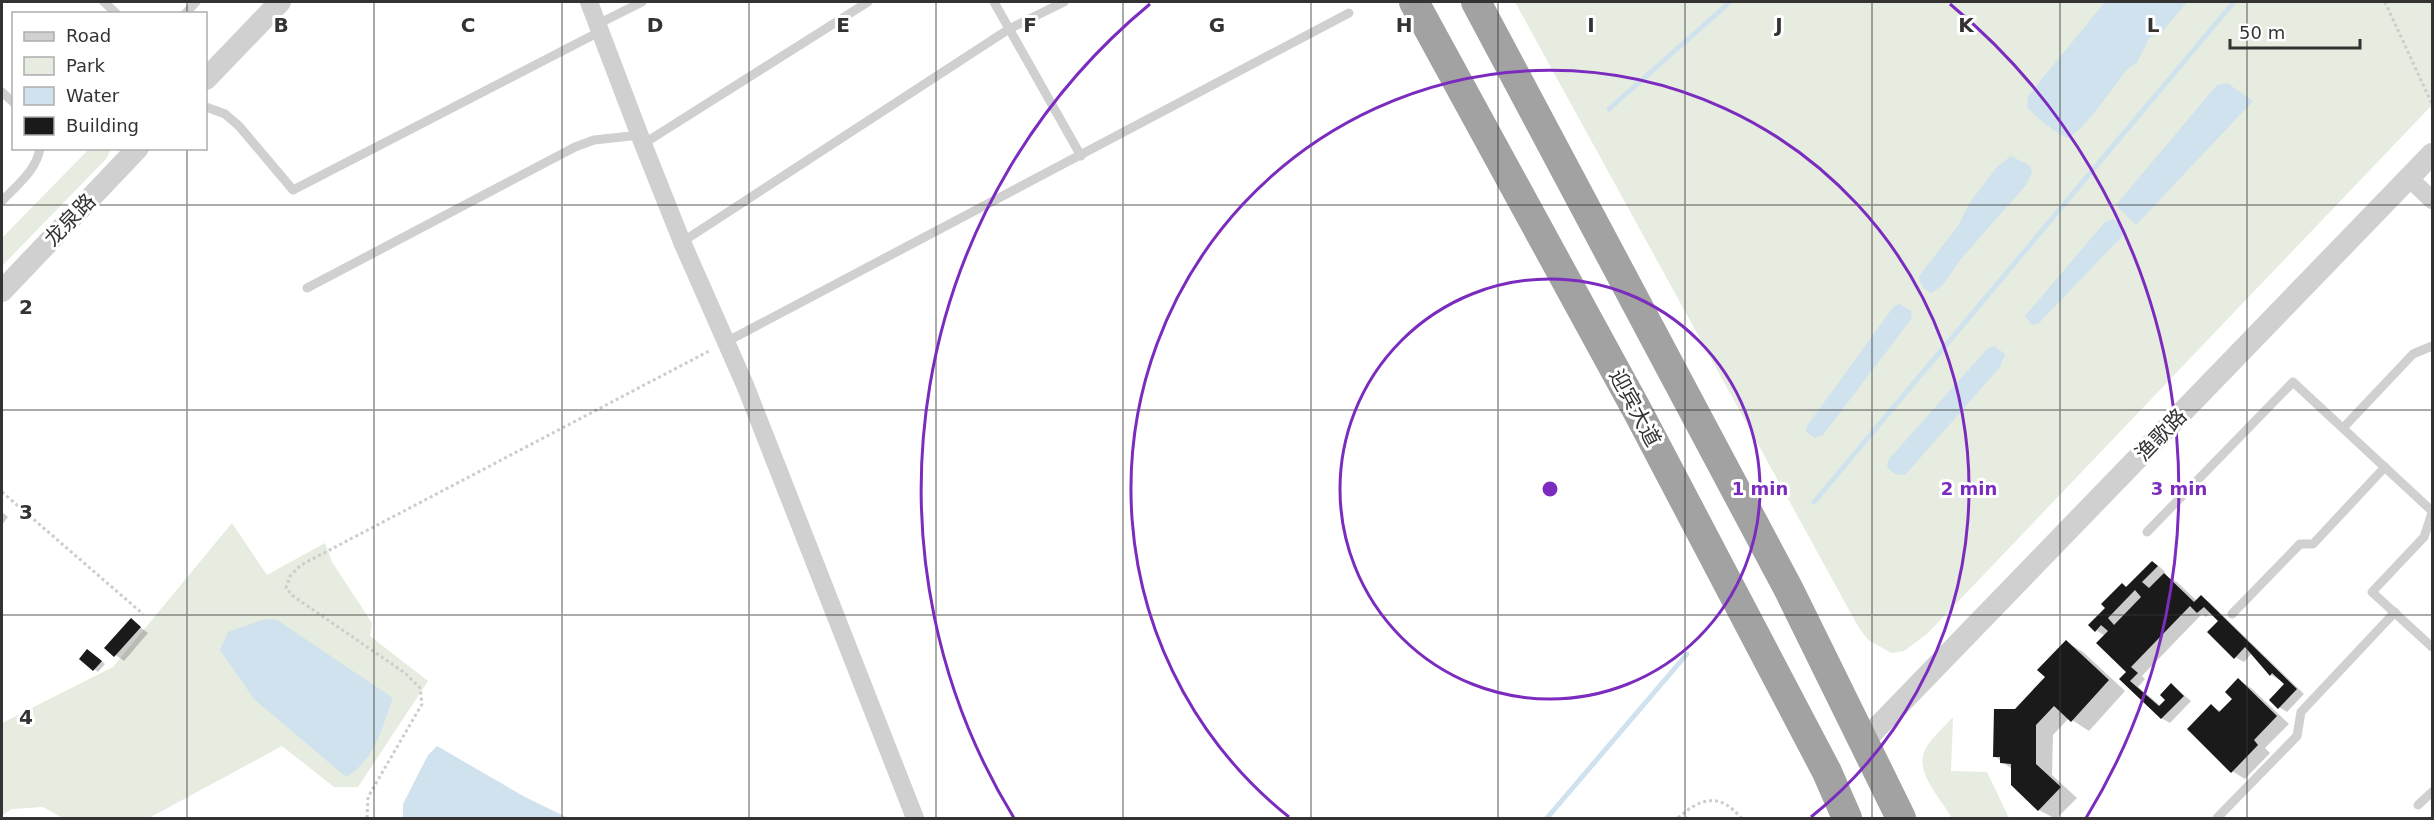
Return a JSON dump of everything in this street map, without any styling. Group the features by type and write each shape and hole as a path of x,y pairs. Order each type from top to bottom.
{"highway":[{"name":"迎宾大道","path":"1414,2 1638,412 1827,772 1847,819"},
{"path":"1476,2 1789,590 1901,819"}],"street":[{"path":"207,78 280,2"},
{"path":"590,2 641,140 726,342 915,819"},
{"name":"龙泉路","path":"2,291 136,150"},
{"name":"渔歌路","path":"1864,741 2433,154"},
{"path":"2409,178 2433,200"}],"lane":[{"path":"207,107 225,114 239,126 293,190 599,28 642,2"},
{"path":"306,288 575,147 594,140 641,140 868,2"},
{"path":"994,2 1081,156"},
{"path":"682,242 1009,29 1064,2"},
{"path":"726,342 1349,13"},
{"path":"2,201 28,173 39,156 40,150"},
{"path":"2343,428 2413,354 2433,346"},
{"path":"2147,532 2293,382 2433,512 2424,537 2373,592 2433,647"},
{"path":"2232,614 2300,544 2313,544 2385,467"},
{"path":"2217,819 2297,736 2301,712 2395,612"},
{"path":"2418,805 2433,792"}],"path":[{"path":"2385,2 2433,104"},
{"path":"367,819 368,797 422,704 420,688 405,673 293,596 286,588 290,576 301,565 726,342"},
{"path":"2,492 143,614"},
{"path":"1678,819 1691,806 1708,800 1723,802 1733,808 1741,819"}],"green space":[{"path":"1515,2 2432,2 2432,105 1927,634 1904,651 1891,653 1868,640 1859,628"},
{"path":"88,150 110,150 106,159 2,266 2,238"},
{"path":"232,523 267,575 325,543 332,562 372,623 370,636 428,681 358,787 334,787 282,746 149,818 62,818 43,807 12,809 2,815 2,723 113,667"},
{"path":"1953,717 1951,771 1987,772 2009,818 1952,818 1931,786 1923,767 1925,750"}],"water":[{"path":"2105,2 2187,2 2162,32 2149,38 2137,63 2128,68 2095,112 2081,128 2068,138 2046,124 2027,107 2028,96"},
{"path":"2227,83 2253,101 2136,225 2116,205 2217,85"},
{"path":"2011,156 2030,166 2032,173 2026,185 1960,260 1942,286 1931,293 1922,286 1919,276 1958,226 1970,202 1997,167"},
{"path":"2113,219 2127,231 2039,323 2032,325 2025,316 2105,222"},
{"path":"1900,304 1911,311 1912,318 1823,435 1815,438 1806,432 1807,426 1894,306"},
{"path":"1994,346 2005,354 2000,367 1906,474 1897,475 1893,472 1887,466 1889,459 1987,349"},
{"path":"265,619 277,620 393,698 371,752 356,770 346,777 254,699 220,650 228,632"},
{"path":"437,746 525,797 568,818 403,818 403,804 428,755"}],"building":[{"path":"2152,561 2158,566 2142,582 2149,588 2164,573 2194,602 2201,595 2297,689 2278,709 2269,700 2284,684 2272,673 2270,676 2245,647 2234,659 2207,632 2218,621 2204,607 2197,613 2190,606 2131,667 2138,673 2130,681 2159,706 2165,700 2160,695 2171,683 2184,696 2161,719 2119,679 2126,672 2096,643 2108,631 2101,625 2095,632 2088,625 2105,608 2101,604 2122,583 2126,587","holes":["2135,590 2141,597 2114,625 2108,618"]},
{"path":"131,618 141,627 114,657 104,648"},
{"path":"2066,640 2109,680 2071,722 2054,706 2036,725 2036,764 2061,787 2038,811 2011,785 2011,764 2000,763 2000,757 1993,757 1994,709 2015,709 2045,677 2037,670"},
{"path":"87,649 102,661 93,671 79,659"},
{"path":"2238,678 2277,716 2254,740 2258,745 2231,773 2187,729 2211,704 2219,712 2232,699 2225,692"}],"waterway":[{"path":"1609,109 1730,2"},
{"path":"1814,502 2234,2"},
{"path":"1547,818 1687,654"}]}
